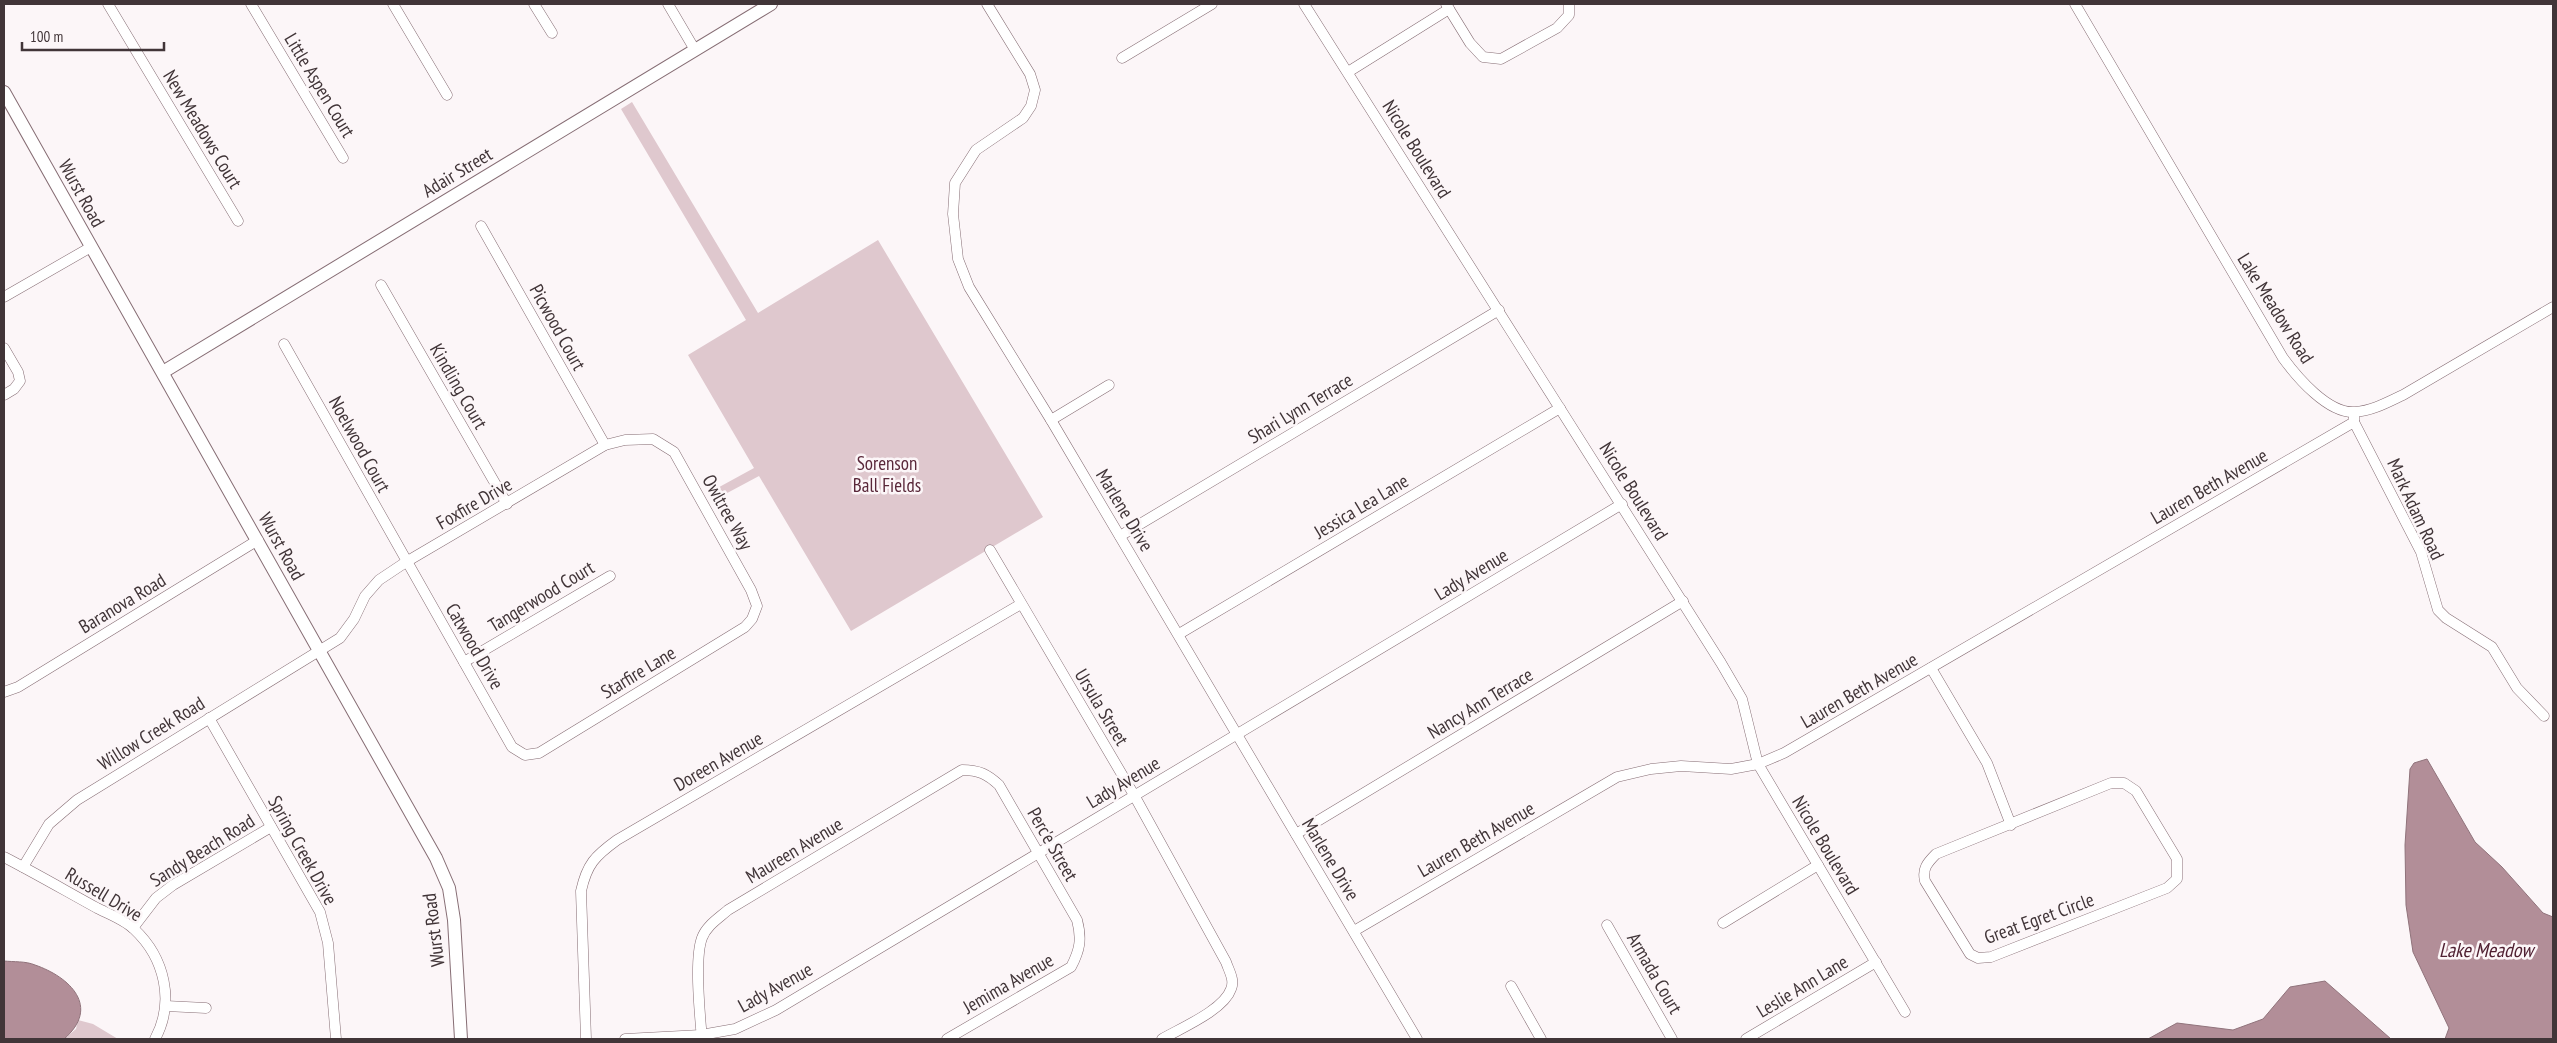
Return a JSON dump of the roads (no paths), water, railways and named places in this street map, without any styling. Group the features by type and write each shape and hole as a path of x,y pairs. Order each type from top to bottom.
{"street":[{"name":"New Meadows Court","path":"108,4 238,221"},
{"name":"Little Aspen Court","path":"251,4 343,158"},
{"path":"393,4 447,95"},
{"path":"534,4 552,33"},
{"path":"668,4 695,50"},
{"name":"Adair Street","path":"163,372 771,4"},
{"name":"Marlene Drive","path":"987,4 1030,74 1035,90 1031,106 1022,118 976,150 955,184 953,214 958,259 969,287 1052,420 1417,1039"},
{"path":"1122,58 1212,4"},
{"name":"Nicole Boulevard","path":"1304,4 1622,504 1742,699 1758,764 1905,1012"},
{"path":"1348,72 1448,6 1470,43 1483,57 1501,59 1557,28 1568,14 1569,4"},
{"name":"Lake Meadow Road","path":"2075,4 2283,358 2303,385 2330,404 2354,417"},
{"name":"Wurst Road","path":"4,92 436,858 449,888 454,920 461,1039"},
{"name":"Picwood Court","path":"481,226 604,445"},
{"path":"4,297 91,247"},
{"name":"Kindling Court","path":"382,285 507,504"},
{"path":"2354,417 2403,395 2553,307"},
{"name":"Shari Lynn Terrace","path":"1120,536 1499,310"},
{"name":"Noelwood Court","path":"284,344 406,562"},
{"path":"4,348 18,372 20,381 14,389 4,395"},
{"path":"1052,420 1109,385"},
{"name":"Jessica Lea Lane","path":"1179,634 1560,408"},
{"name":"Lauren Beth Avenue","path":"1354,931 1617,777 1651,769 1681,766 1731,769 1758,764 1784,753 2354,417"},
{"name":"Mark Adam Road","path":"2354,417 2421,552 2438,610 2446,618 2492,647 2517,688 2544,716"},
{"name":"Foxfire Drive","path":"318,650 340,638 354,619 365,596 379,580 406,562 604,445 625,440 653,439 674,452"},
{"name":"Owltree Way","path":"674,452 751,590"},
{"name":"Lady Avenue","path":"625,1039 702,1037 735,1029 776,1010 1622,504"},
{"name":"Baranova Road","path":"4,692 26,682 258,540"},
{"name":"Ursula Street","path":"990,550 1134,795 1226,962 1232,977 1232,988 1221,1004 1162,1039"},
{"name":"Catwood Drive","path":"406,562 512,747"},
{"name":"Tangerwood Court","path":"464,662 610,576"},
{"name":"Starfire Lane","path":"512,747 525,755 539,753 745,627 752,619 757,606 751,590"},
{"name":"Nancy Ann Terrace","path":"1296,834 1683,601"},
{"name":"Doreen Avenue","path":"586,1039 582,891 586,872 597,854 625,835 1021,604"},
{"name":"Willow Creek Road","path":"23,867 49,824 77,800 318,650"},
{"path":"1931,668 1986,763 2011,825"},
{"name":"Spring Creek Drive","path":"209,718 320,912 328,943 336,1039"},
{"name":"Maureen Avenue","path":"702,1037 699,959 702,938 711,924 728,910 962,770 976,770 987,774 999,786"},
{"name":"Great Egret Circle","path":"2111,783 2124,783 2136,791 2177,859 2177,879 2167,888 2081,923 1991,957 1978,958 1970,954 1925,882 1923,873 1927,863 1936,854 2011,825 2111,783"},
{"name":"Perc'e Street","path":"999,786 1077,920"},
{"name":"Sandy Beach Road","path":"133,928 156,898 173,885 271,827"},
{"name":"Russell Drive","path":"4,857 133,928 152,951 164,978 166,1006 162,1027 155,1039"},
{"path":"1723,923 1818,865"},
{"name":"Jemima Avenue","path":"947,1039 1071,967 1080,950 1080,934 1077,920"},
{"name":"Armada Court","path":"1607,925 1672,1039"},
{"name":"Leslie Ann Lane","path":"1746,1039 1876,962"},
{"path":"1511,986 1541,1039"},
{"path":"166,1006 206,1008"}],"water":[{"name":"Lake Meadow","path":"2427,759 2475,842 2502,867 2543,913 2553,917 2553,1039 2445,1039 2449,1028 2413,952 2406,905 2405,845 2410,769 2414,763"},
{"path":"4,961 28,963 48,970 69,985 76,994 80,1005 80,1016 75,1027 64,1039 4,1039"},
{"path":"2325,981 2391,1039 2148,1039 2177,1023 2233,1030 2263,1019 2290,987"}],"park label":[{"name":"Sorenson Ball Fields","path":"887,474"}]}
